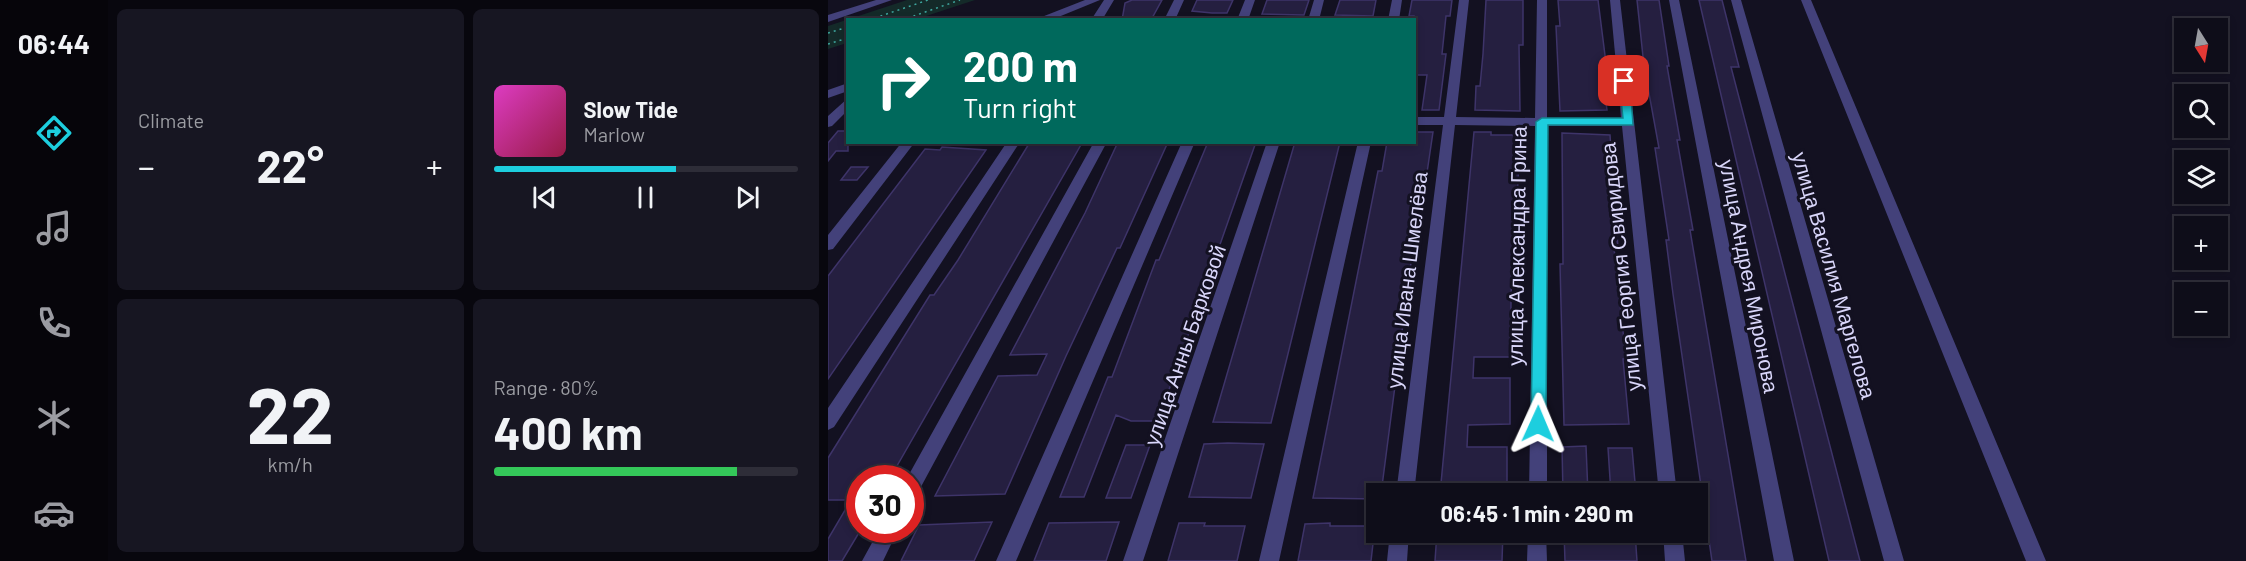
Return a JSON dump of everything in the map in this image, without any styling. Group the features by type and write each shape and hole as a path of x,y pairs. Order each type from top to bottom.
{"street":[{"path":"828,19 887,0"},
{"path":"1045,18 1095,0"},
{"path":"1097,18 1109,0"},
{"path":"1170,18 1179,0"},
{"path":"1243,18 1250,0"},
{"path":"1314,18 1319,0"},
{"path":"1393,18 1397,0"},
{"name":"улица Ивана Шмелёва","path":"1406,483 1464,0"},
{"name":"улица Александра Грина","path":"1538,483 1542,0"},
{"name":"улица Георгия Свиридова","path":"1615,0 1667,483"},
{"name":"улица Андрея Миронова","path":"1674,0 1784,561"},
{"name":"улица Василия Маргелова","path":"1736,0 1894,561"},
{"path":"1806,0 2036,561"},
{"path":"828,94 846,88"},
{"path":"828,123 846,104"},
{"path":"1416,121 1629,122"},
{"path":"828,245 907,144"},
{"path":"828,422 1013,144"},
{"path":"924,465 1100,144"},
{"path":"1006,561 1188,144"},
{"name":"улица Анны Барковой","path":"1133,561 1273,144"},
{"path":"1269,561 1365,144"},
{"path":"872,561 882,543"},
{"path":"1397,561 1399,543"},
{"path":"1537,543 1537,561"},
{"path":"1673,543 1675,561"}],"path":[{"path":"875,18 928,0"},
{"path":"908,18 960,0"},
{"path":"828,33 846,28"},
{"path":"828,44 846,39"}],"green space":[{"path":"907,0 975,0 920,18 852,18"},
{"path":"846,20 846,43 828,49 828,26"}],"building":[{"path":"1132,0 1162,0 1152,18 1122,18 1125,3"},
{"path":"1197,0 1233,0 1227,13 1212,13 1192,11"},
{"path":"1267,0 1309,0 1304,15 1262,14"},
{"path":"1340,0 1376,0 1373,16 1335,15"},
{"path":"1412,0 1452,0 1450,16 1446,16 1442,54 1446,54 1439,110 1422,110 1427,75 1416,75 1416,18 1409,16"},
{"path":"1486,0 1523,0 1523,45 1519,45 1520,111 1475,110 1476,86 1480,86"},
{"path":"1558,0 1598,0 1608,79 1603,79 1607,110 1560,111 1556,26 1560,26"},
{"path":"1637,0 1659,0 1669,66 1667,66 1680,140 1677,140 1693,230 1690,230 1746,561 1712,561 1708,534 1708,483 1701,483 1666,240 1669,240 1655,148 1659,148 1644,66"},
{"path":"1699,0 1722,0 1739,67 1731,67 1860,561 1829,561"},
{"path":"838,131 846,131 848,151 836,151 828,161 828,143"},
{"path":"1416,132 1433,132 1416,247 1413,247 1382,483 1366,483 1366,499 1313,498 1378,171 1382,171 1387,144 1416,144"},
{"path":"1474,132 1491,132 1491,135 1520,135 1515,249 1512,249 1510,357 1474,357 1473,378 1510,378 1510,424 1468,425 1467,447 1507,447 1507,483 1441,483"},
{"path":"1562,133 1610,135 1618,248 1614,248 1626,359 1623,359 1629,424 1564,425 1560,264 1563,264"},
{"path":"1029,144 1081,144 897,465 846,465 846,500 828,500 828,458 930,295 934,295"},
{"path":"1117,144 1167,144 1120,248 1117,248 1066,356 1005,494 935,496 998,376 1037,375 1047,354 1010,355 1085,213"},
{"path":"1207,144 1255,144 1158,421 1131,421 1116,415 1084,497 1060,497 1108,377 1112,377 1156,260 1159,260"},
{"path":"1294,144 1340,144 1271,423 1213,422"},
{"path":"942,147 986,150 828,379 828,276 925,149 940,150"},
{"path":"851,167 868,167 857,180 841,180"},
{"path":"1204,444 1264,444 1251,498 1189,497"},
{"path":"1126,445 1150,445 1131,498 1106,498"},
{"path":"1586,446 1588,483 1563,483 1562,447"},
{"path":"1608,448 1632,448 1635,483 1610,483"},
{"path":"846,508 846,543 853,543 842,561 828,561 828,539"},
{"path":"992,522 974,561 901,561 910,543 924,543 924,525"},
{"path":"1119,522 1106,561 1034,561 1049,523"},
{"path":"1179,523 1205,523 1204,526 1245,526 1237,561 1168,561"},
{"path":"1330,523 1330,526 1366,526 1366,543 1373,543 1371,561 1298,561 1305,524"},
{"path":"1436,543 1503,543 1502,561 1435,561"},
{"path":"1564,543 1636,543 1637,561 1565,561"}],"route":[{"path":"1538,424 1542,122 1629,122 1624,81"}]}
